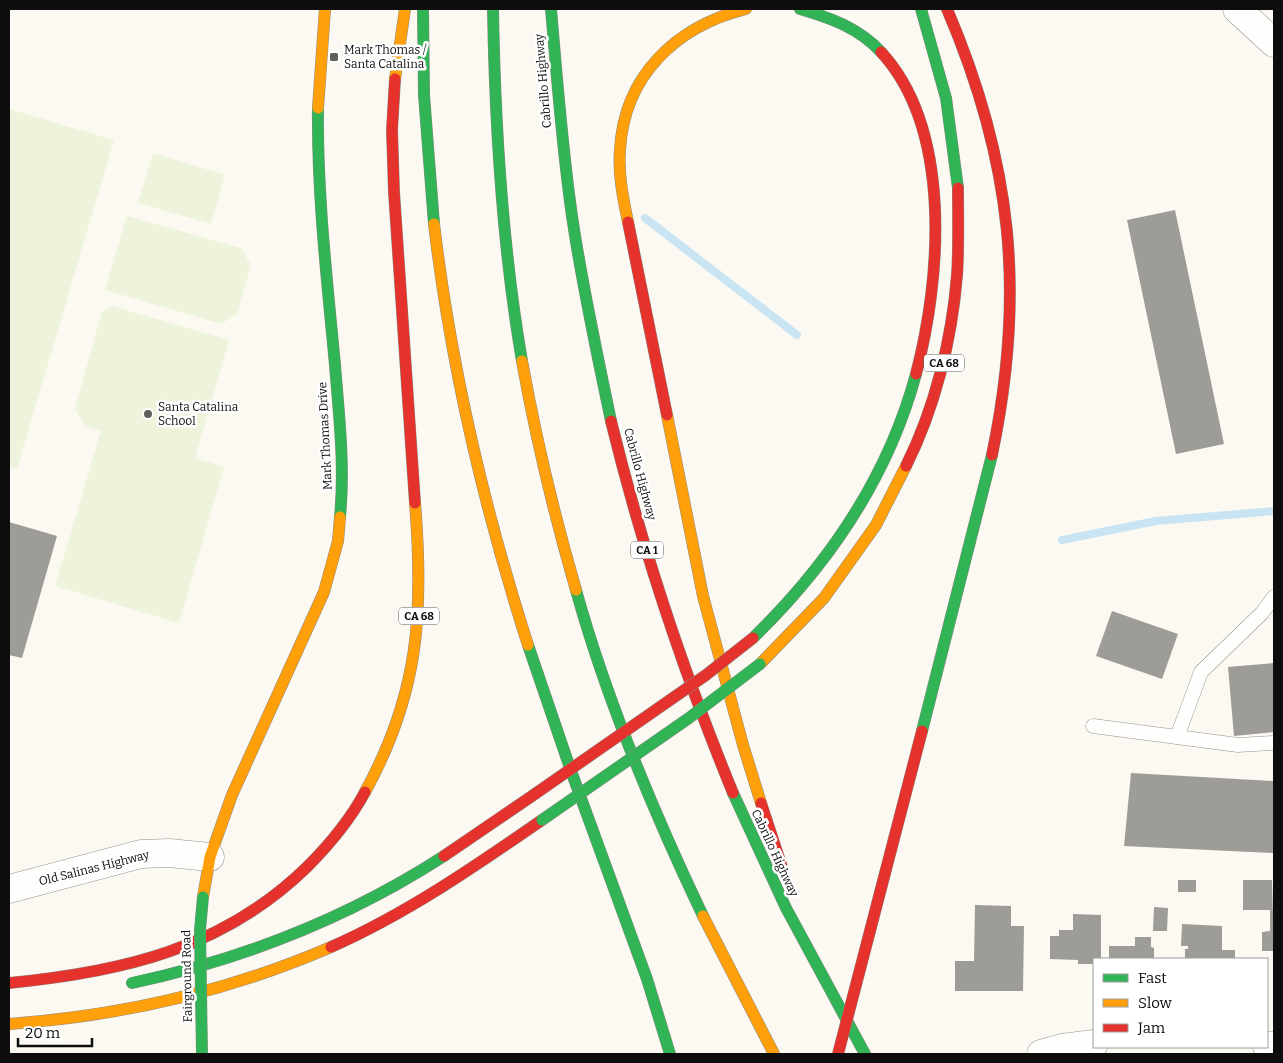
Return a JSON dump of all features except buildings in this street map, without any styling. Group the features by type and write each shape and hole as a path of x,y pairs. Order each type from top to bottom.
{"main road":[{"name":"Mark Thomas Drive","path":"202,897 210,857 232,795 282,689 324,592 338,541 342,514 341,436 317,166 318,101 325,9"},
{"name":"CA 68","path":"9,983 97,973 148,961 194,945 250,914 295,879 330,843 374,777 397,727 412,676 420,598 393,171 398,39 405,9"},
{"path":"423,9 424,106 434,212 458,373 479,470 524,634 650,990 670,1054"},
{"path":"493,9 498,162 509,273 527,386 557,520 607,684 648,793 708,929 774,1054"},
{"name":"Cabrillo Highway","path":"551,9 560,118 580,259 599,364 628,485 667,616 704,723 750,833 813,961 865,1054"},
{"path":"746,9 714,17 695,28 665,50 645,73 632,98 623,125 619,152 620,182 694,553 715,646 743,745 813,961"},
{"path":"124,984 228,959 325,922 400,884 706,676 753,638 787,606 819,568 850,523 876,476 898,426 916,371 924,344 932,289 935,209 932,166 924,125 909,88 888,58 860,33 828,16 800,9"},
{"name":"CA 68","path":"9,1024 75,1018 155,1004 233,984 311,956 362,932 411,906 542,820 668,732 760,664 785,642 823,602 871,536 911,460 931,409 943,367 957,292 958,200 953,140 944,86 921,9"},
{"path":"838,1054 988,474 1007,369 1010,275 1002,186 977,84 947,9"},
{"name":"Fairground Road","path":"202,897 200,930 202,1054"}],"street":[{"path":"1237,9 1274,44"},
{"name":"Old Salinas Highway","path":"9,889 141,854 169,853 210,857"},
{"path":"1041,1054 1062,1048 1093,1044"}],"lane":[{"path":"1177,737 1201,672 1262,613 1274,597"},
{"path":"1093,726 1238,745 1274,743"}],"green space":[{"path":"9,109 114,140 17,469 9,466"},
{"path":"153,153 225,175 211,224 138,203"},
{"path":"127,216 241,248 251,265 237,314 221,324 105,290"},
{"path":"112,306 229,340 195,458 224,467 179,623 55,586 101,431 86,427 75,409 102,311"}],"waterway":[{"path":"645,218 797,335"},
{"path":"1062,540 1156,521 1274,511"}],"traffic: fast":[{"path":"423,9 424,95 434,224"},
{"path":"493,9 501,186 509,274 522,361"},
{"path":"551,9 572,216 585,293 611,421"},
{"path":"800,9 823,16 854,30 881,52"},
{"path":"921,9 946,98 958,188"},
{"path":"318,108 321,204 341,441 340,517"},
{"path":"753,638 807,580 831,549 852,517 872,484 889,449 904,412 916,374"},
{"path":"922,731 992,455"},
{"path":"576,590 588,632 632,756 666,837 703,916"},
{"path":"528,645 570,768 647,979 670,1054"},
{"path":"542,820 689,718 760,664"},
{"path":"733,793 786,908 865,1054"},
{"path":"132,983 214,962 294,934 370,899 444,856"},
{"path":"202,1054 200,930 203,897"}],"traffic: slow":[{"path":"318,108 325,9"},
{"path":"395,79 405,9"},
{"path":"628,222 620,177 620,150 624,123 632,99 643,77 677,41 721,17 746,9"},
{"path":"434,224 450,331 471,437 497,542 528,645"},
{"path":"522,361 546,476 576,590"},
{"path":"667,415 703,596 743,745 761,803"},
{"path":"760,664 824,598 876,525 906,466"},
{"path":"365,792 383,756 397,721 414,652 419,581 415,503"},
{"path":"203,897 210,857 232,795 324,592 338,541 340,517"},
{"path":"703,916 774,1054"},
{"path":"9,1024 92,1015 173,999 253,977 331,947"}],"traffic: jam":[{"path":"947,9 969,65 986,120 999,174 1007,228 1010,283 1008,338 1002,396 992,455"},
{"path":"881,52 904,84 920,122 930,163 935,207 935,251 931,295 925,336 916,374"},
{"path":"395,79 392,130 394,192 415,503"},
{"path":"906,466 926,421 934,397 951,324 958,264 958,188"},
{"path":"628,222 667,415"},
{"path":"611,421 636,516 665,609 697,701 733,793"},
{"path":"532,796 706,675 753,638"},
{"path":"870,931 922,731"},
{"path":"9,983 91,972 131,963 169,952 206,937 241,918 275,895 307,867 339,832 365,792"},
{"path":"444,856 532,796"},
{"path":"761,803 783,870"},
{"path":"331,947 413,905 542,820"},
{"path":"838,1054 870,931"}],"place":[{"name":"Mark Thomas / Santa Catalina","path":"334,57"},
{"name":"Santa Catalina School","path":"148,414"}]}
